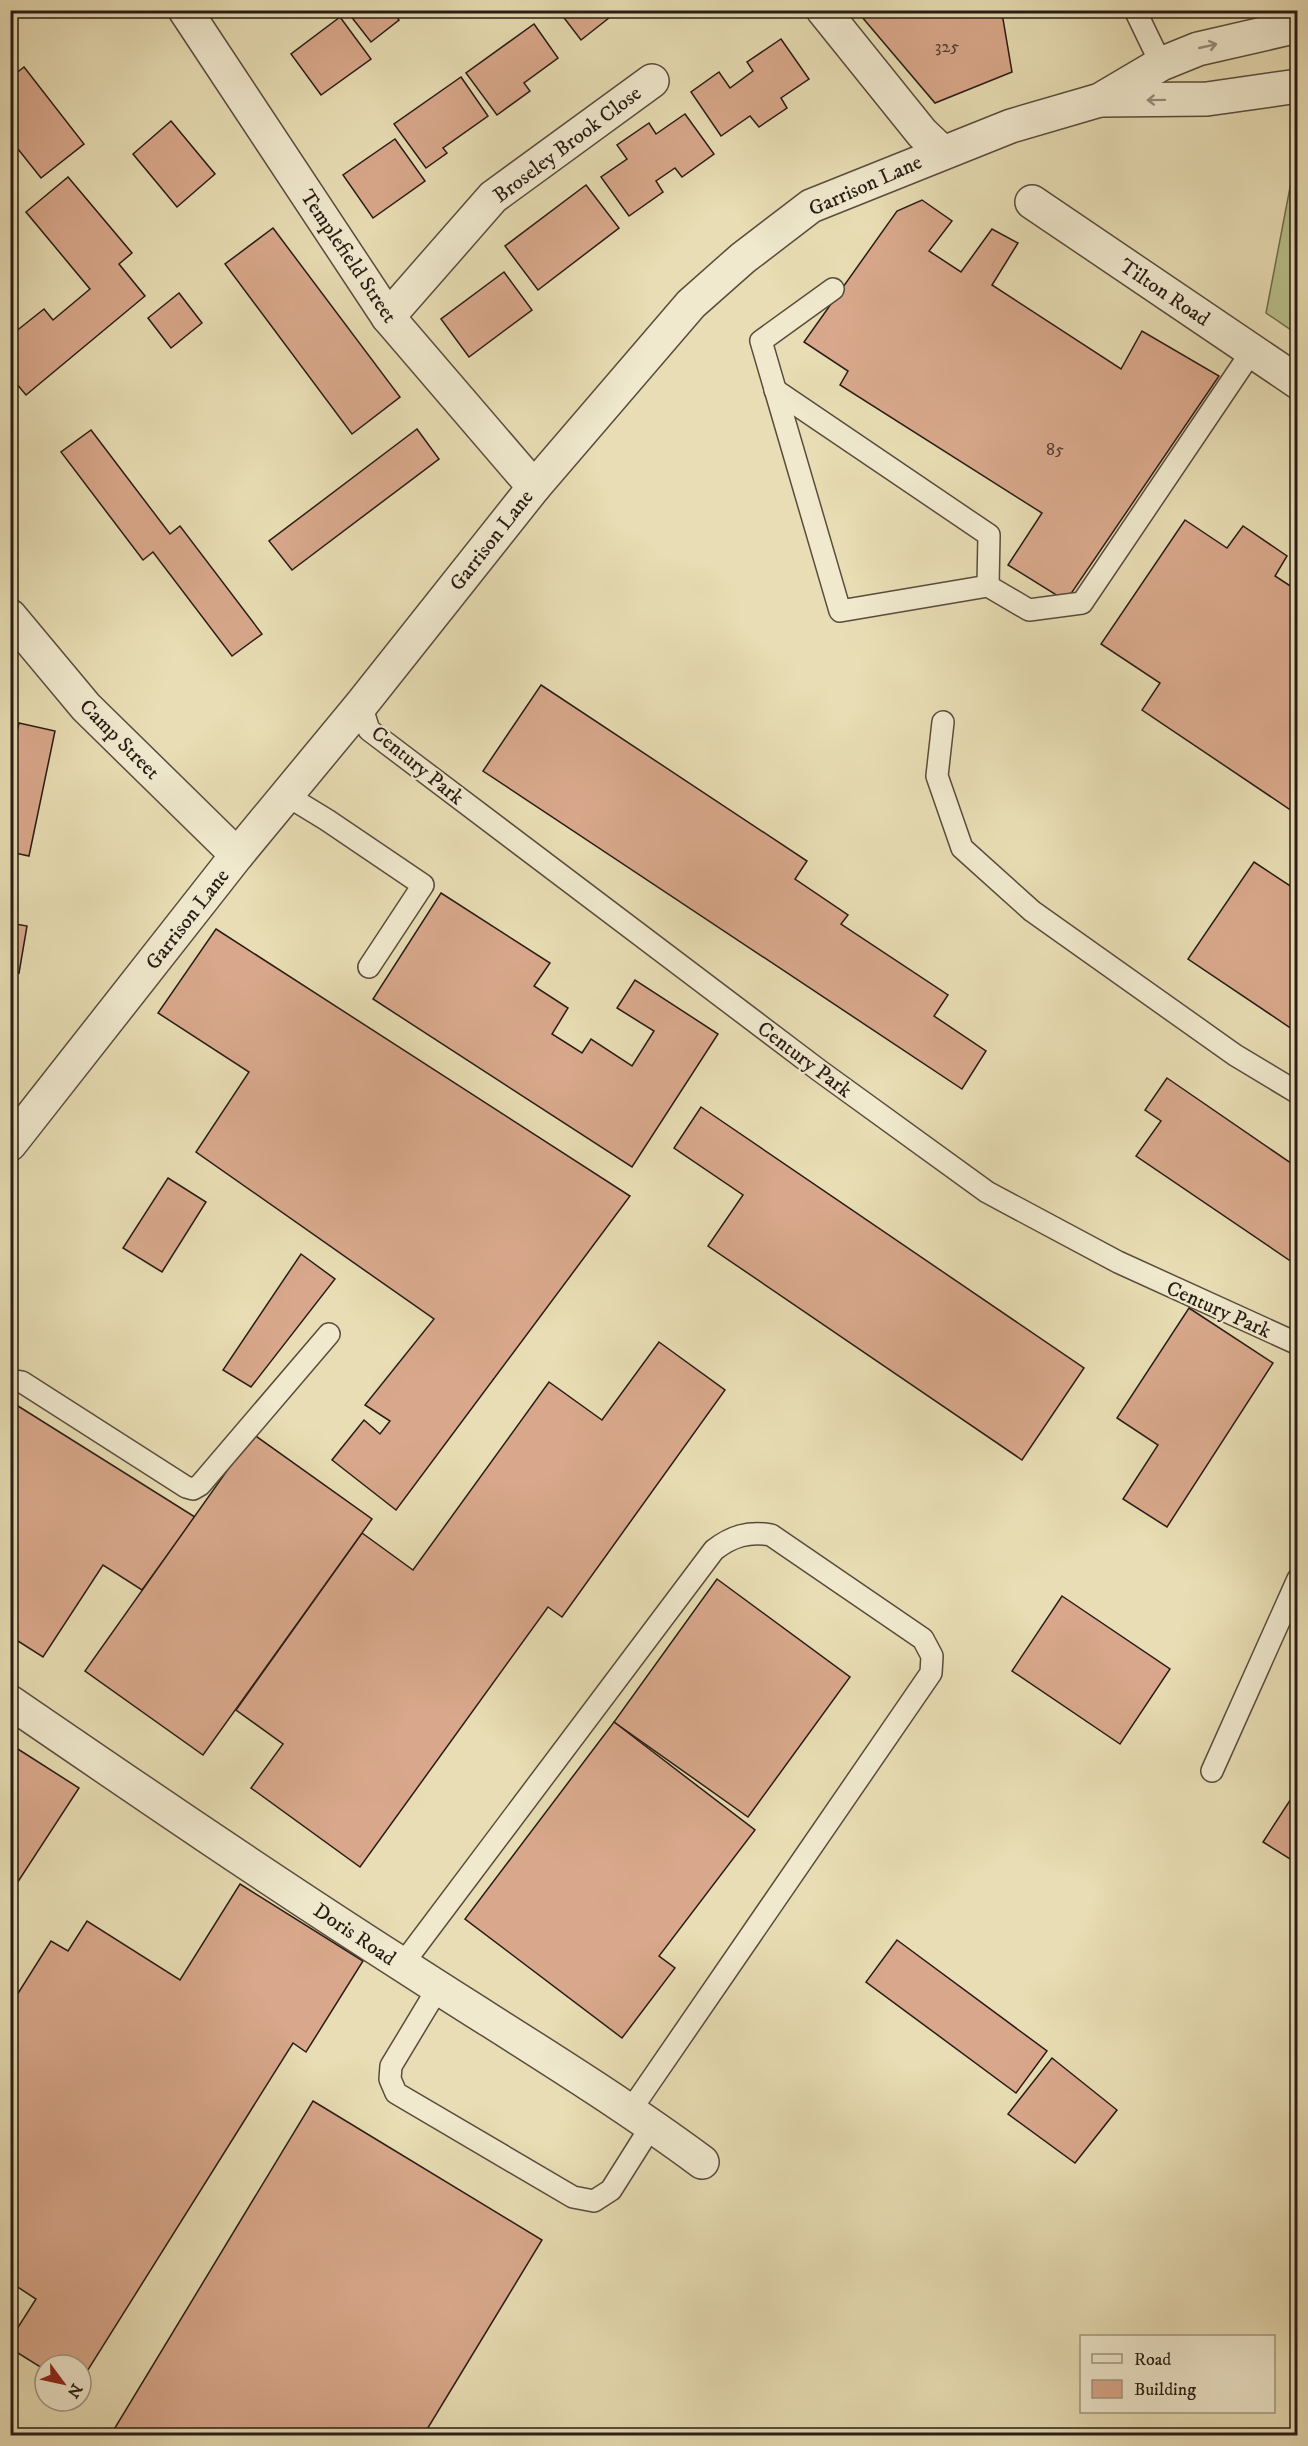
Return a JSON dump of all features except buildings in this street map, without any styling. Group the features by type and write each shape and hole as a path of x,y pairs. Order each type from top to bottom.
{"street":[{"path":"823,10 922,133 942,152"},
{"name":"Templefield Street","path":"192,13 388,317 534,487"},
{"name":"Garrison Lane","path":"10,1144 237,855 361,705 534,487 691,304 743,258 811,206 1011,126 1100,100 1161,64 1198,49 1291,21"},
{"name":"Broseley Brook Close","path":"388,317 493,197 652,81"},
{"name":"Garrison Lane","path":"1100,100 1208,99 1298,86"},
{"name":"Tilton Road","path":"1032,202 1298,382"},
{"name":"Camp Street","path":"10,616 86,707 237,855"},
{"name":"Doris Road","path":"10,1702 402,1965 641,2118 702,2162"}],"lane":[{"path":"1135,10 1161,64"},
{"path":"833,289 761,341 840,611 988,586 1029,610 1082,603 1252,351"},
{"path":"776,390 989,535 988,586"},
{"name":"Century Park","path":"361,705 369,730 811,1064 987,1192 1118,1262 1298,1344"},
{"path":"943,722 937,776 962,848 1032,911 1235,1055 1298,1093"},
{"path":"286,795 423,885 369,967"},
{"path":"10,1380 21,1382 186,1487 193,1489 200,1485 329,1334"},
{"path":"402,1965 714,1550 729,1539 758,1533 771,1535 923,1639 932,1656 931,1673 641,2118 611,2190 594,2201 573,2197 396,2093 390,2079 391,2066 438,1988"},
{"path":"1212,1771 1298,1579"}],"green space":[{"path":"1297,151 1297,334 1266,313"}]}
